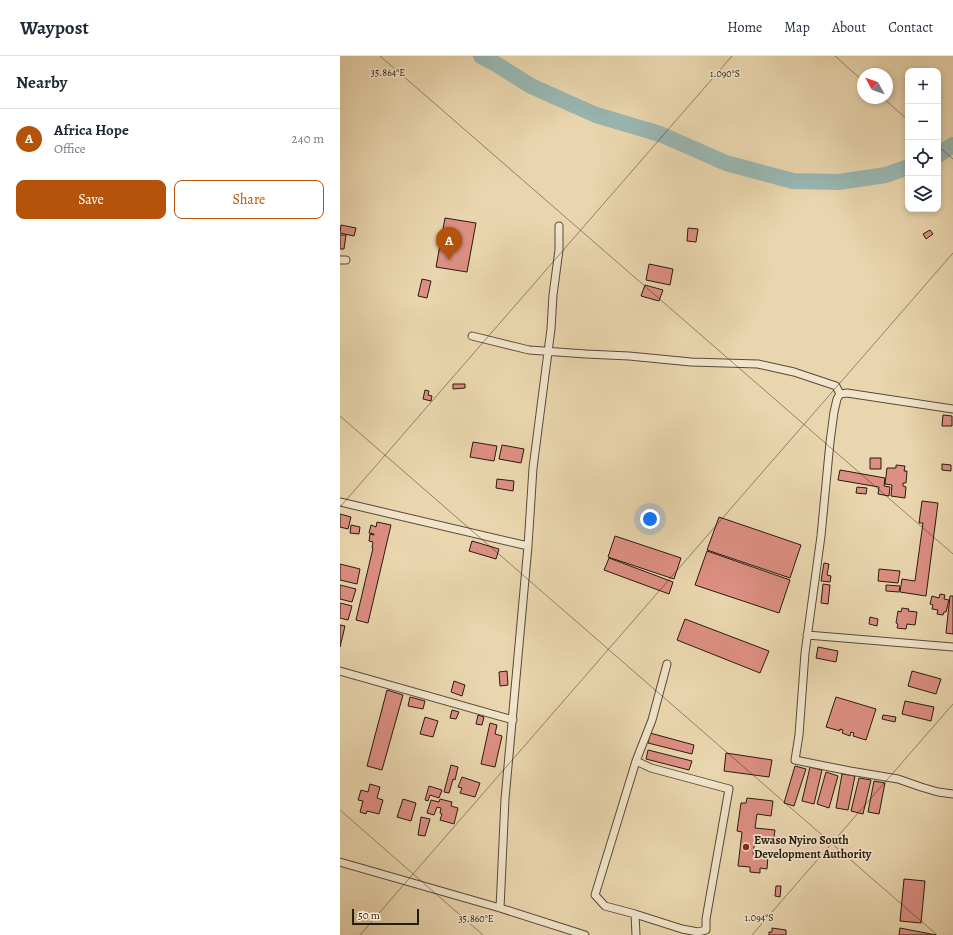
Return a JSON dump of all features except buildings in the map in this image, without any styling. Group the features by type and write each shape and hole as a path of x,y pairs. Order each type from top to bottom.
{"street":[{"path":"500,908 505,798 528,546 533,468 559,250 559,226"},
{"path":"472,336 529,350 629,356 691,362 758,364 794,372 836,386 840,394"},
{"path":"840,394 861,394 953,409"},
{"path":"840,394 837,399 834,412 830,442 822,536 807,635 799,735 795,760 898,779 938,792 953,794"},
{"path":"340,502 528,546"},
{"path":"807,635 953,647"},
{"path":"636,761 652,768 729,789 706,919 706,930 698,932 605,906 595,895 636,761 652,720 668,664"},
{"path":"340,671 513,720"},
{"path":"340,862 500,908 585,935"},
{"path":"635,914 636,935"}],"waterway":[{"path":"481,56 531,86 596,115 660,134 726,163 793,181 838,182 886,175 905,168"},
{"path":"941,153 953,145"}],"place":[{"name":"Africa Hope","path":"449,260"},
{"name":"Ewaso Nyiro South Development Authority","path":"746,847"}]}
